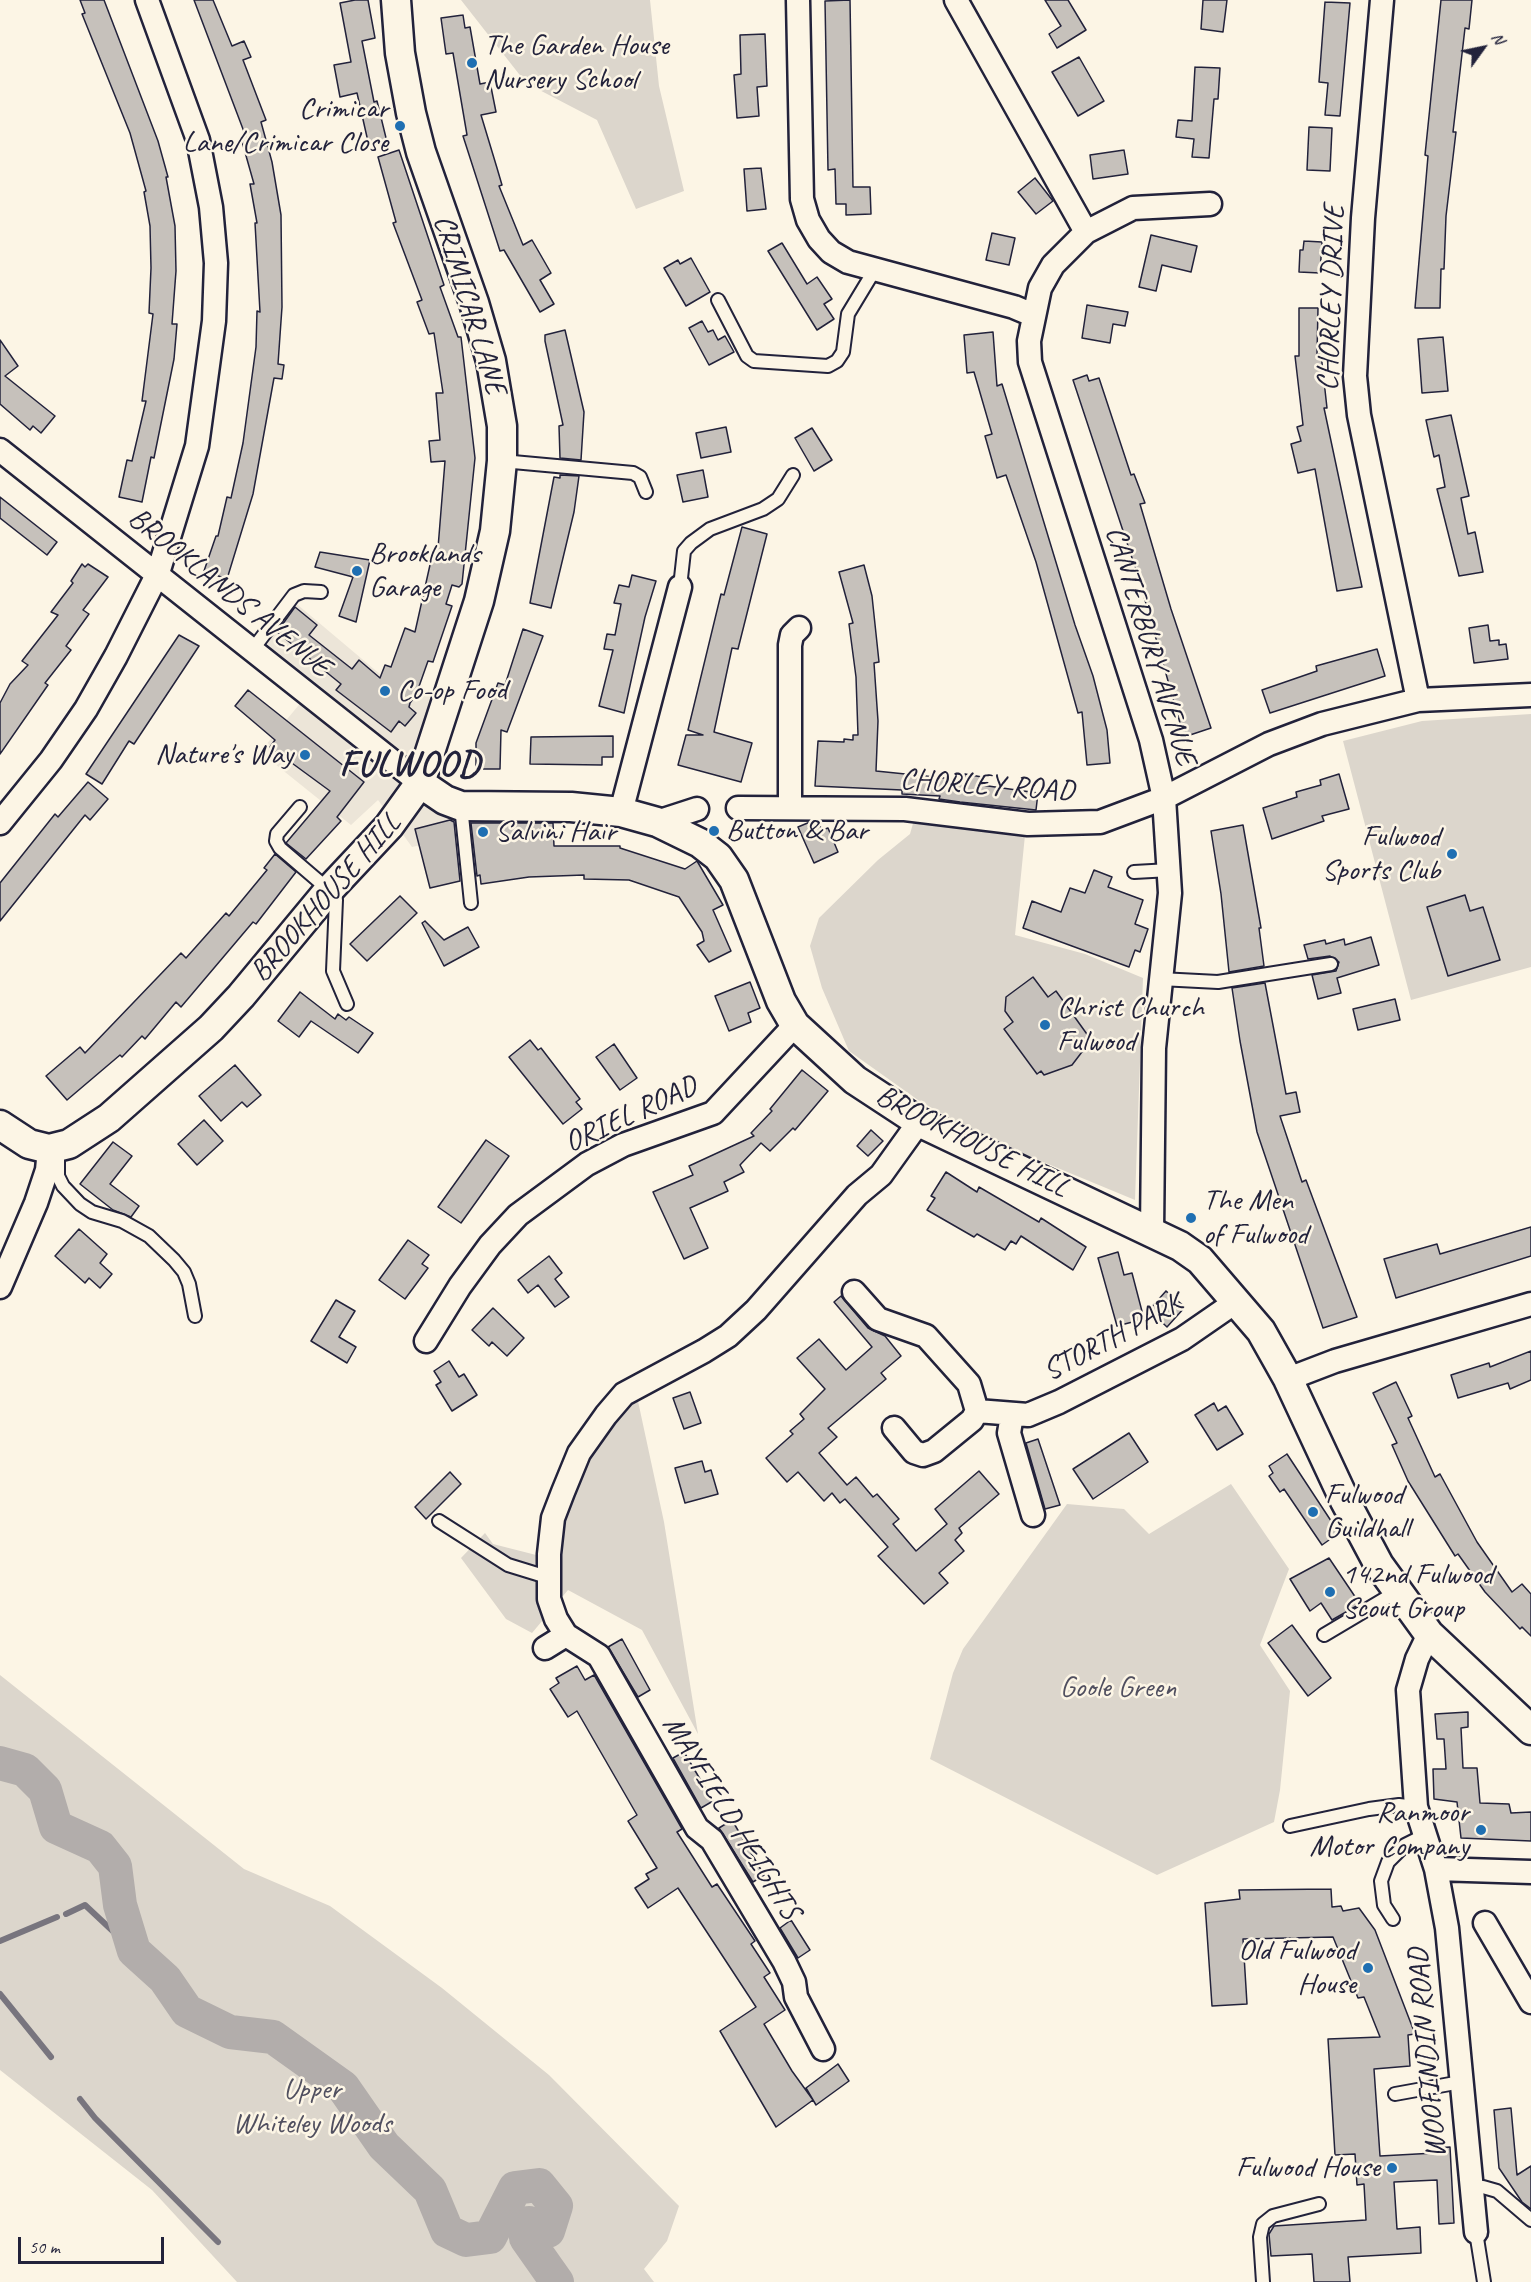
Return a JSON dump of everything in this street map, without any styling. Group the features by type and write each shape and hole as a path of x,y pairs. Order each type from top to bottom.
{"street":[{"path":"0,823 51,760 86,709 116,656 158,573 196,446 213,331 216,263 211,207 198,140 147,0"},
{"name":"CRIMICAR LANE","path":"396,0 400,53 421,152 474,303 491,361 502,426 502,461 495,531 479,601 420,783"},
{"path":"798,0 802,199 808,220 819,239 831,252 874,271 1014,307 1033,315"},
{"path":"956,0 1086,232"},
{"name":"CHORLEY DRIVE","path":"1382,0 1363,218 1355,376 1359,415 1418,700"},
{"name":"CANTERBURY AVENUE","path":"1152,1232 1151,1134 1160,979 1170,893 1164,798 1150,740 1030,362 1029,341 1040,288 1053,265 1086,232 1133,208 1156,205 1210,204"},
{"name":"BROOKLANDS AVENUE","path":"0,450 420,783"},
{"path":"621,812 680,587"},
{"path":"790,808 790,645 792,635 798,628"},
{"name":"CHORLEY ROAD","path":"738,808 905,809 1028,824 1071,825 1100,822 1164,798 1280,740 1322,724 1418,700 1531,695"},
{"name":"BROOKHOUSE HILL","path":"54,1148 88,1134 109,1119 211,1028 241,996 329,890 389,826 420,783 445,800 461,806 571,807 621,812 657,822 700,843 723,865 734,880 782,1001 795,1025 855,1080 919,1122 1152,1232 1180,1246 1200,1260 1261,1331 1288,1379 1345,1501 1379,1565 1429,1634 1531,1730"},
{"path":"657,822 697,809"},
{"name":"ORIEL ROAD","path":"426,1341 460,1286 490,1245 518,1215 587,1164 623,1145 713,1113 795,1025"},
{"path":"545,1648 566,1635 556,1619 549,1599 547,1577 553,1518 579,1453 606,1415 624,1394 728,1336 756,1310 858,1195 881,1175 919,1122"},
{"path":"0,1125 29,1144 54,1148 36,1203 0,1287"},
{"path":"854,1292 878,1319 926,1336 969,1384 977,1411 972,1420 934,1451 923,1455 914,1452 894,1428"},
{"name":"STORTH PARK","path":"977,1411 1028,1415 1038,1411 1182,1339 1237,1301"},
{"path":"1288,1379 1335,1361 1531,1304"},
{"path":"1012,1415 1009,1433 1033,1515"},
{"name":"WOOFINDIN ROAD","path":"1429,1634 1417,1659 1408,1690 1416,1807 1436,1869 1447,1928 1476,2232"},
{"name":"MAYFIELD HEIGHTS","path":"566,1635 599,1656 697,1828 712,1840 784,1961 794,1982 796,1996 823,2049"},
{"path":"1436,1869 1531,1872"},
{"path":"1485,1923 1531,2002"}],"lane":[{"path":"718,300 747,356 754,361 828,366 837,361 843,352 848,314 874,271"},
{"path":"502,461 633,474 640,477 646,492"},
{"path":"680,587 684,551 692,543 710,529 763,509 778,499 793,475"},
{"path":"253,650 294,596 304,591 321,592"},
{"path":"461,806 471,903"},
{"path":"300,807 277,834 276,841 280,848 329,890 336,900 333,971 347,1004"},
{"path":"1134,872 1170,870"},
{"path":"1160,979 1218,982 1331,964"},
{"path":"54,1148 58,1176 69,1194 92,1212 122,1221 149,1236 184,1272 195,1307 195,1316"},
{"path":"439,1521 508,1565 547,1577"},
{"path":"1324,1635 1398,1591"},
{"path":"1290,1826 1369,1809 1399,1805 1416,1807"},
{"path":"1393,1919 1384,1905 1380,1881 1388,1862 1405,1845 1425,1835"},
{"path":"1395,2094 1461,2082"},
{"path":"1471,2188 1483,2187 1497,2191 1531,2220"},
{"path":"1263,2282 1260,2237 1263,2224 1273,2216 1319,2204"},
{"path":"1476,2232 1484,2281"}],"shaded area":[{"path":"292,600 381,675 418,688 454,709 437,769 452,792 496,797 500,847 462,850 460,836 412,847 378,800 351,825 260,752 312,689 264,641"}],"green space":[{"path":"461,0 650,0 659,86 684,191 636,209 597,120 526,83"},
{"name":"Fulwood Sports Club","path":"1531,714 1531,967 1411,1000 1343,741 1422,721"},
{"path":"914,820 1025,835 1015,935 1085,954 1143,978 1135,1200 1007,1147 946,1116 918,1100 849,1051 822,988 810,946 819,918 878,860 910,834"},
{"path":"633,1378 664,1522 698,1734 642,1630 568,1590 532,1633 506,1619 461,1558 485,1533 493,1544 544,1557 546,1518"},
{"name":"Goole Green","path":"1231,1484 1289,1569 1260,1645 1290,1691 1280,1790 1274,1822 1157,1875 930,1759 953,1673 963,1649 1067,1504 1124,1509 1149,1534"},
{"name":"Upper Whiteley Woods","path":"0,1675 244,1869 330,1906 442,1988 549,2075 679,2206 667,2241 644,2269 654,2282 237,2282 152,2190 0,2070"}],"building":[{"path":"80,0 104,0 158,141 168,177 166,177 175,226 176,271 172,324 177,324 174,359 154,458 151,457 142,502 119,497 127,460 132,461 146,401 142,401 153,314 149,313 150,226 144,192 146,191 130,133 82,14 85,13"},
{"path":"194,0 213,0 232,46 244,41 251,57 243,60 266,120 261,122 272,162 281,215 282,307 278,364 284,365 282,379 274,378 253,494 227,579 204,571 216,536 218,536 227,497 231,498 243,443 256,347 257,311 260,312 255,223 257,223 250,184 254,184 241,138 246,137"},
{"path":"368,0 375,38 362,41 374,102 377,101 387,142 369,146 357,93 340,97 334,65 351,62 340,3"},
{"path":"850,0 853,187 870,187 871,214 846,215 846,204 836,204 835,169 828,170 825,1"},
{"path":"1045,0 1068,0 1086,30 1057,48 1049,34 1061,26"},
{"path":"1203,0 1227,0 1223,32 1201,29"},
{"path":"1441,0 1472,0 1469,29 1465,28 1453,132 1456,132 1446,216 1444,269 1441,269 1440,308 1415,308 1428,156 1425,155"},
{"path":"1325,2 1350,3 1340,116 1325,115 1328,83 1319,82"},
{"path":"463,15 465,28 470,27 480,84 490,82 496,112 481,115 502,185 499,186 523,245 532,240 551,273 540,280 554,304 540,312 504,250 500,251 463,136 467,135 453,53 446,54 441,18"},
{"path":"765,34 767,86 757,87 759,116 737,118 734,75 741,74 740,35"},
{"path":"1079,57 1104,101 1078,116 1052,72"},
{"path":"1195,67 1220,68 1218,99 1214,99 1209,158 1192,157 1194,139 1176,137 1178,120 1192,121"},
{"path":"1309,127 1332,128 1330,171 1307,170"},
{"path":"399,150 444,285 440,287 458,337 461,337 475,458 462,584 459,587 452,585 446,604 452,606 433,662 428,661 416,695 410,703 409,707 416,713 405,726 399,721 391,732 336,690 341,684 277,632 295,607 317,625 309,635 352,669 359,660 380,678 385,665 391,667 405,628 415,632 434,547 438,548 445,461 431,462 429,441 440,440 436,393 443,393 434,333 429,334 417,302 422,300 393,223 396,222 378,157"},
{"path":"1124,150 1128,174 1093,179 1090,155"},
{"path":"761,168 766,209 747,211 744,169"},
{"path":"1035,178 1053,201 1036,214 1018,192"},
{"path":"992,233 1015,238 1009,265 986,260"},
{"path":"1151,235 1197,246 1191,272 1162,265 1156,291 1139,287"},
{"path":"1304,241 1322,242 1320,273 1299,272 1300,250 1303,250"},
{"path":"782,243 807,284 817,277 832,299 824,304 834,319 817,330 768,251"},
{"path":"691,258 710,292 686,306 664,268 678,260 680,264"},
{"path":"1087,305 1128,312 1125,326 1113,324 1110,343 1082,338"},
{"path":"1299,308 1318,308 1317,354 1321,354 1327,408 1324,408 1362,587 1337,591 1315,469 1298,473 1291,444 1301,441 1297,427 1303,425 1295,356 1299,356"},
{"path":"702,321 708,332 713,330 718,340 725,336 734,352 709,365 689,328"},
{"path":"565,330 584,412 581,460 560,458 559,426 563,425 545,341 545,335"},
{"path":"993,332 997,386 1002,384 1075,625 1093,676 1107,730 1110,763 1087,765 1082,712 1078,713 1036,562 1006,475 997,478 985,436 992,434 974,372 967,373 964,335"},
{"path":"1443,337 1448,391 1422,393 1418,339"},
{"path":"0,340 18,366 5,376 55,416 41,433 33,426 30,430 0,404"},
{"path":"1087,375 1089,381 1099,378 1131,475 1134,474 1145,503 1140,504 1171,609 1211,728 1184,737 1139,579 1073,380"},
{"path":"1451,415 1469,496 1461,498 1468,534 1475,532 1483,572 1459,576 1437,489 1445,487 1439,455 1434,457 1426,420"},
{"path":"726,427 731,452 701,458 696,433"},
{"path":"812,428 832,460 814,471 795,438"},
{"path":"703,470 708,497 683,502 677,475"},
{"path":"560,475 579,476 574,512 551,608 530,603 554,477 560,478"},
{"path":"0,497 57,542 47,555 0,518"},
{"path":"742,527 767,534 738,649 732,648 714,732 752,743 741,782 678,765 686,735 703,735 688,730 721,594 724,595"},
{"path":"320,552 370,560 356,622 339,616 353,577 315,567"},
{"path":"82,564 85,567 88,564 108,577 83,610 89,614 66,646 71,650 45,683 48,685 0,754 0,703 10,684 28,665 22,661 58,615 51,612 73,583 71,581"},
{"path":"864,565 872,596 879,662 874,663 878,721 876,771 964,780 965,774 982,777 981,785 1038,793 1036,810 939,799 940,796 902,794 902,790 815,786 818,741 844,742 844,739 853,740 853,735 858,735 856,677 849,624 853,623 839,572"},
{"path":"632,575 656,581 645,617 624,713 599,706 613,650 604,649 607,634 615,635 621,604 614,603 619,585 629,587"},
{"path":"1488,625 1490,641 1499,640 1499,645 1506,644 1508,659 1474,663 1469,628"},
{"path":"523,629 543,636 507,732 501,730 500,769 476,769 476,743 498,683 505,685"},
{"path":"179,635 199,646 134,744 129,741 102,784 86,774"},
{"path":"1377,649 1385,676 1270,713 1262,690 1317,671 1316,666"},
{"path":"248,690 364,782 337,817 341,821 306,859 286,843 330,791 270,747 275,740 235,706"},
{"path":"613,736 613,757 602,757 602,765 530,764 531,737"},
{"path":"1339,774 1349,809 1322,816 1324,821 1272,839 1263,808 1297,797 1296,792 1321,785 1320,780"},
{"path":"88,782 108,799 90,820 85,815 0,921 0,883 55,814 58,817"},
{"path":"450,820 454,822 460,881 430,888 415,829"},
{"path":"810,822 818,822 822,830 828,828 838,852 814,863 798,827"},
{"path":"471,823 553,823 554,846 620,846 620,848 685,869 697,861 723,905 713,910 731,951 709,962 697,945 704,941 702,932 679,897 629,880 584,879 584,875 529,877 481,884 480,875 477,876"},
{"path":"1243,825 1261,928 1259,928 1264,966 1229,972 1221,894 1211,831"},
{"path":"275,854 296,872 256,924 253,922 181,1007 176,1002 145,1039 142,1036 122,1057 120,1055 67,1100 46,1076 80,1047 85,1053 181,953 186,958 226,913 229,916 267,870 264,868"},
{"path":"1094,870 1112,877 1108,887 1143,900 1135,924 1148,929 1140,952 1135,950 1129,967 1023,928 1032,901 1061,912 1070,888 1085,893"},
{"path":"1465,895 1470,911 1483,907 1500,960 1448,976 1427,907"},
{"path":"400,896 417,913 367,961 350,944"},
{"path":"425,921 444,940 468,927 479,947 444,966 422,923"},
{"path":"1371,937 1379,965 1337,978 1341,993 1318,999 1312,975 1336,971 1339,962 1330,956 1308,959 1304,945 1325,940 1326,944 1344,939 1345,945"},
{"name":"Christ Church Fulwood","path":"1033,977 1048,997 1056,991 1089,1037 1086,1040 1088,1044 1072,1065 1044,1075 1041,1071 1037,1074 1004,1029 1013,1022 1005,1011 1006,997"},
{"path":"750,982 760,1008 748,1013 751,1022 729,1031 715,996"},
{"path":"1265,983 1286,1094 1296,1092 1300,1112 1280,1116 1302,1182 1306,1180 1357,1317 1323,1328 1257,1132 1240,1041 1232,988"},
{"path":"300,992 335,1019 338,1014 346,1020 349,1017 373,1033 358,1053 311,1021 299,1037 278,1021"},
{"path":"1395,999 1400,1020 1358,1030 1353,1009"},
{"path":"530,1040 538,1050 541,1048 580,1099 576,1102 582,1109 563,1124 509,1057"},
{"path":"614,1044 637,1078 620,1090 596,1057"},
{"path":"235,1065 261,1095 247,1107 242,1102 221,1121 199,1096"},
{"path":"802,1070 828,1091 795,1130 793,1128 770,1151 761,1143 740,1165 744,1172 724,1182 728,1191 690,1208 708,1248 684,1259 653,1192 693,1175 689,1166 754,1136 751,1133 772,1111 770,1109"},
{"path":"204,1120 223,1141 197,1165 178,1144"},
{"path":"871,1130 883,1141 868,1156 857,1146"},
{"path":"486,1140 509,1156 461,1223 438,1207"},
{"path":"113,1142 132,1156 110,1184 139,1206 131,1217 113,1210 80,1184"},
{"path":"946,1172 977,1192 979,1187 1039,1222 1041,1218 1086,1247 1073,1270 1021,1236 1016,1244 1011,1241 1005,1250 977,1234 974,1237 927,1210 935,1198 931,1196"},
{"path":"1531,1227 1531,1256 1396,1298 1384,1259 1437,1244 1440,1254"},
{"path":"79,1229 107,1254 100,1263 112,1274 100,1288 89,1278 85,1283 55,1256"},
{"path":"408,1240 429,1255 422,1264 428,1268 405,1299 379,1280"},
{"path":"1118,1252 1124,1275 1132,1273 1144,1319 1117,1326 1098,1258"},
{"path":"549,1256 562,1273 555,1279 569,1297 555,1307 538,1285 528,1293 518,1280"},
{"path":"1166,1291 1185,1307 1167,1327 1149,1310"},
{"path":"841,1296 868,1328 885,1336 901,1356 881,1373 886,1379 828,1428 837,1437 819,1453 847,1485 856,1477 873,1497 877,1494 899,1519 893,1524 916,1551 947,1524 935,1509 979,1471 999,1494 959,1528 962,1533 955,1540 964,1551 939,1573 948,1583 924,1604 878,1556 888,1547 845,1499 840,1503 832,1493 824,1501 798,1472 787,1482 766,1458 793,1434 790,1431 804,1419 800,1414 825,1389 797,1358 819,1339 846,1370 872,1347 834,1302"},
{"path":"336,1300 355,1311 339,1337 356,1347 347,1363 311,1341"},
{"path":"493,1308 524,1338 507,1356 492,1342 489,1346 472,1330"},
{"path":"1531,1351 1531,1380 1510,1389 1508,1383 1458,1398 1451,1375 1489,1363 1490,1367"},
{"path":"449,1361 459,1377 464,1374 477,1395 452,1411 436,1385 441,1382 434,1371"},
{"path":"1396,1382 1412,1416 1408,1418 1435,1477 1440,1474 1477,1542 1512,1592 1522,1584 1531,1594 1531,1636 1522,1627 1520,1629 1485,1592 1458,1554 1455,1556 1408,1481 1392,1445 1397,1443 1373,1393"},
{"path":"690,1392 701,1423 684,1429 673,1398"},
{"path":"1214,1403 1218,1411 1226,1406 1243,1434 1217,1450 1195,1415"},
{"path":"1129,1433 1148,1462 1093,1499 1073,1469"},
{"path":"1038,1439 1060,1505 1045,1509 1026,1443"},
{"name":"Fulwood Guildhall","path":"1287,1454 1339,1533 1322,1545 1284,1489 1280,1492 1269,1476 1273,1473 1269,1466"},
{"path":"702,1461 705,1472 711,1470 718,1494 685,1503 675,1468"},
{"path":"450,1472 461,1484 426,1519 415,1507"},
{"path":"1329,1558 1360,1604 1332,1620 1321,1603 1310,1611 1290,1579"},
{"path":"1292,1625 1331,1678 1308,1696 1268,1643"},
{"path":"622,1639 650,1690 638,1697 608,1647"},
{"path":"577,1666 585,1680 594,1675 682,1829 677,1832 712,1887 717,1884 755,1941 751,1944 770,1973 764,1977 785,2010 764,2024 792,2071 813,2100 776,2127 720,2031 756,2007 678,1888 648,1908 635,1888 649,1879 646,1874 657,1868 628,1821 637,1815 577,1711 568,1717 550,1689 559,1683 556,1678"},
{"path":"1468,1712 1468,1727 1461,1728 1463,1768 1477,1768 1480,1803 1509,1804 1511,1813 1531,1812 1531,1841 1461,1838 1457,1802 1434,1799 1433,1769 1446,1769 1444,1739 1437,1739 1435,1714"},
{"path":"684,1752 713,1801 701,1808 673,1758"},
{"path":"732,1820 764,1875 753,1882 719,1828"},
{"path":"1331,1889 1332,1907 1341,1906 1343,1911 1359,1908 1375,1930 1415,2034 1408,2035 1410,2066 1374,2069 1380,2156 1435,2153 1435,2148 1450,2147 1454,2223 1439,2224 1437,2180 1394,2182 1397,2229 1420,2227 1421,2253 1348,2257 1350,2282 1314,2282 1312,2254 1271,2256 1269,2234 1274,2226 1366,2220 1364,2184 1357,2185 1355,2154 1335,2155 1328,2039 1380,2037 1364,1997 1358,1998 1333,1937 1243,1939 1247,2004 1212,2006 1205,1903 1240,1899 1239,1890"},
{"path":"791,1920 810,1950 798,1958 780,1928"},
{"path":"838,2064 849,2081 816,2105 806,2088"},
{"path":"1511,2108 1517,2175 1531,2166 1531,2209 1522,2202 1499,2168 1494,2110"}],"waterway":[{"path":"0,1763 25,1770 45,1790 56,1827 100,1847 115,1866 120,1905 134,1951 165,1979 187,2011 230,2032 273,2037 343,2087 384,2146 430,2190 447,2231 466,2240 490,2237 515,2188 539,2185 556,2206 548,2231 529,2223 526,2238 557,2282"},
{"path":"66,1914 85,1905 134,1951"},
{"path":"0,1941 57,1917"},
{"path":"0,1994 51,2057"},
{"path":"80,2099 95,2118 218,2242"}],"place":[{"name":"The Garden House Nursery School","path":"472,63"},
{"name":"Crimicar Lane/Crimicar Close","path":"400,126"},
{"name":"Brooklands Garage","path":"357,571"},
{"name":"Co-op Food","path":"385,691"},
{"name":"Nature's Way","path":"305,755"},
{"name":"Button & Bar","path":"714,831"},
{"name":"Salvini Hair","path":"483,832"},
{"name":"Fulwood Sports Club","path":"1452,854"},
{"name":"Christ Church Fulwood","path":"1045,1025"},
{"name":"The Men of Fulwood","path":"1191,1218"},
{"name":"Fulwood Guildhall","path":"1313,1512"},
{"name":"142nd Fulwood Scout Group","path":"1330,1592"},
{"name":"Ranmoor Motor Company","path":"1481,1830"},
{"name":"Old Fulwood House","path":"1368,1968"},
{"name":"Fulwood House","path":"1392,2168"}],"district":[{"name":"FULWOOD","path":"410,766"}]}
